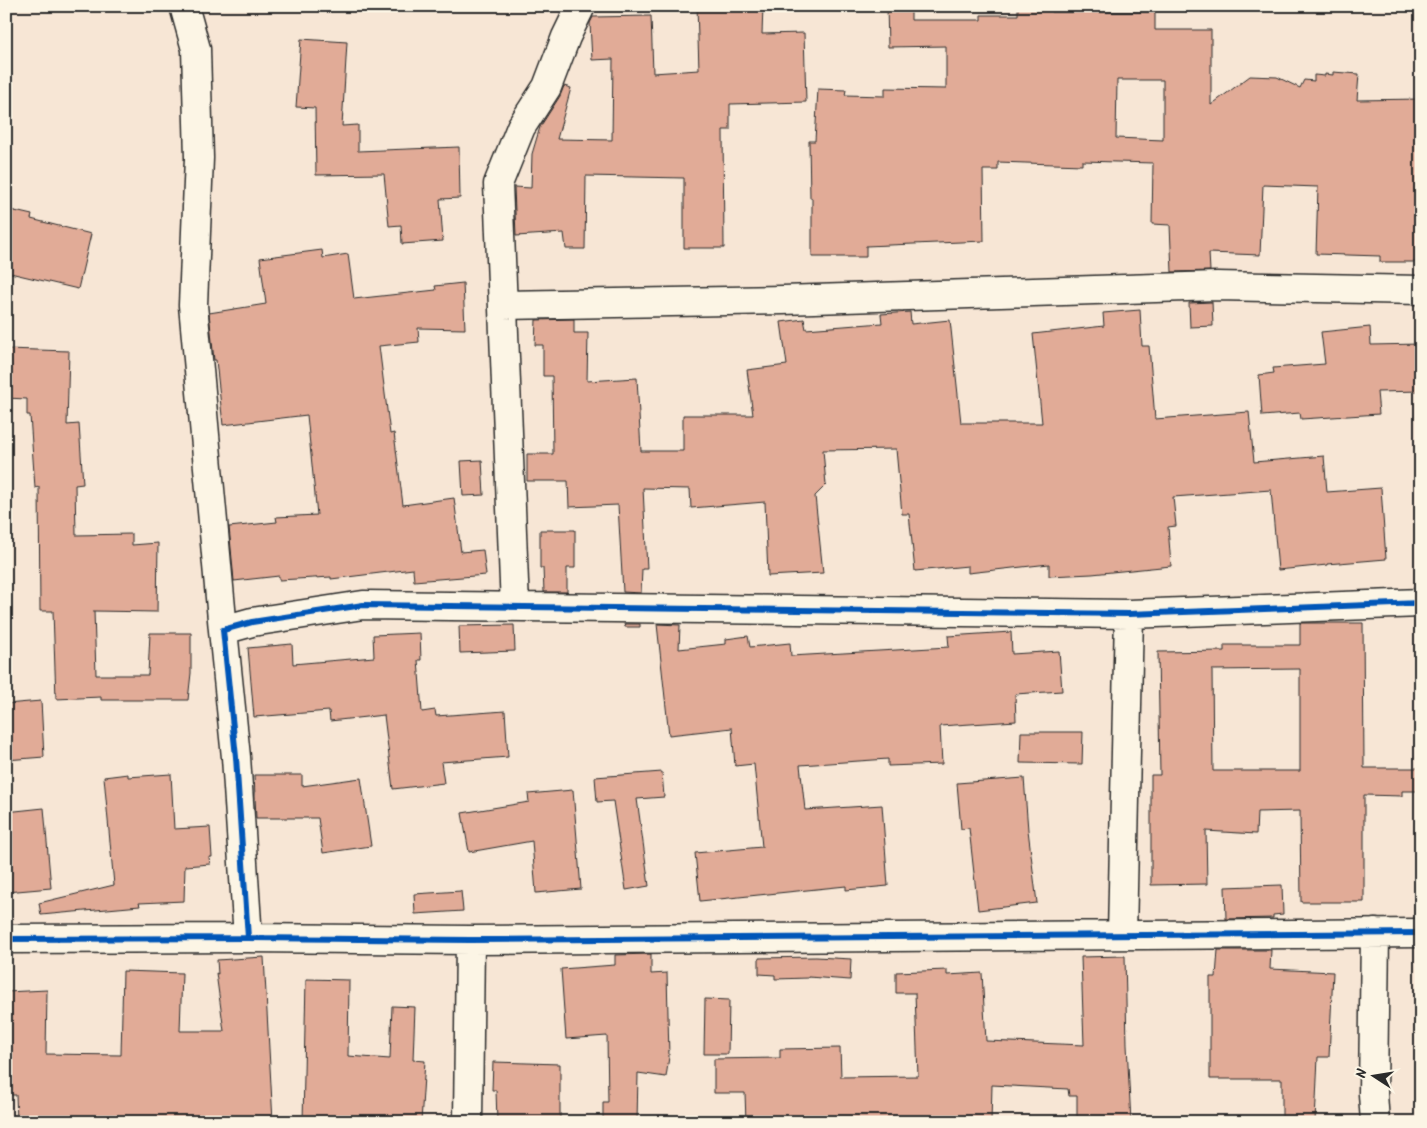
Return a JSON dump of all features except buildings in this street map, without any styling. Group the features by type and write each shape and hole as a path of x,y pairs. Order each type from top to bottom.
{"street":[{"path":"184,6 196,49 199,158 193,305 236,757 248,938"},
{"path":"515,607 498,184 521,128 547,87 566,37 581,6"},
{"path":"503,305 783,300 1218,286 1421,290"},
{"path":"223,630 252,622 363,605 1129,614 1421,604"},
{"path":"1122,935 1129,614"},
{"path":"1375,933 1373,1094 1375,1122"},
{"path":"6,939 248,938 470,940 1421,933"},
{"path":"468,1122 470,940"}],"cycle path":[{"path":"248,938 236,757 223,630 252,622 363,605 1129,614 1421,603"},
{"path":"6,939 248,938 470,940 1421,933"}]}
